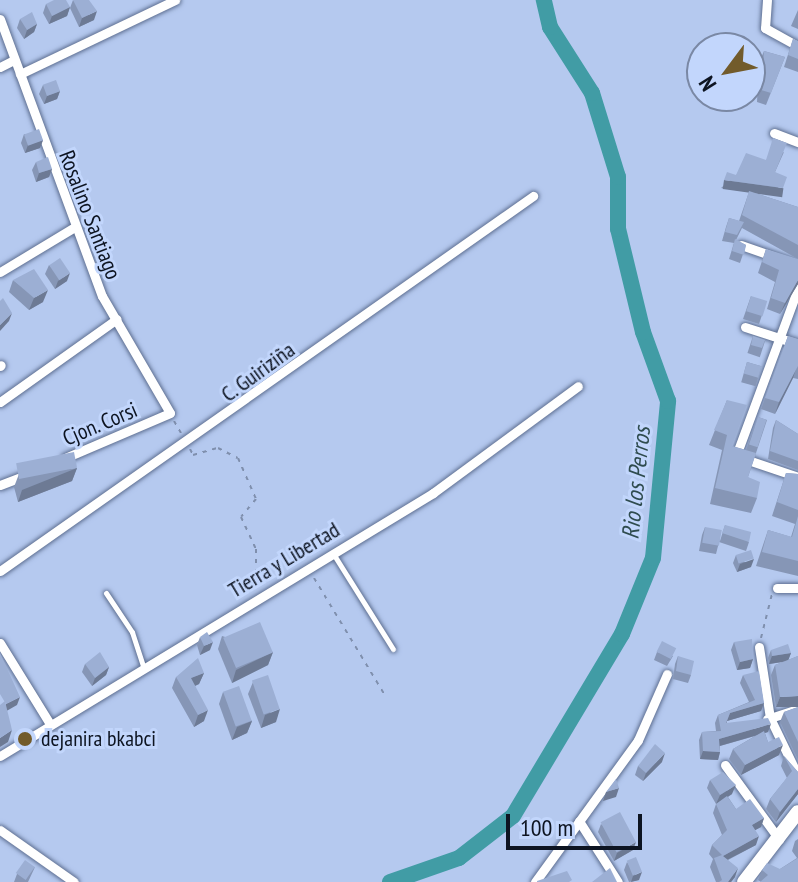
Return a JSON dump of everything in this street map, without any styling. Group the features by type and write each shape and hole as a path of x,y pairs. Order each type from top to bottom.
{"street":[{"path":"20,74 175,0"},
{"path":"767,0 765,28 798,46"},
{"name":"Rosalino Santiago","path":"0,19 73,228 117,319 170,413"},
{"path":"0,67 14,60"},
{"path":"774,133 798,142"},
{"name":"C. Guiriziña","path":"0,571 188,445 533,196"},
{"path":"0,272 73,228"},
{"path":"741,245 798,265"},
{"path":"798,288 736,456 798,477"},
{"path":"0,402 117,319"},
{"path":"745,327 798,344"},
{"name":"Tierra y Libertad","path":"0,756 483,460 578,386"},
{"name":"Cjon. Corsi","path":"50,465 170,413"},
{"path":"0,485 38,470"},
{"path":"777,588 798,588"},
{"path":"0,643 50,724"},
{"path":"759,647 770,718 798,776"},
{"path":"535,882 643,730 667,674"},
{"path":"757,721 798,709"},
{"path":"725,765 779,839"},
{"path":"744,882 798,812"},
{"path":"579,821 618,882"},
{"path":"0,830 74,882"}],"lane":[{"path":"332,553 393,649"},
{"path":"106,593 132,632 143,666"}],"path":[{"path":"170,413 193,455 218,448 238,458 256,499 241,517 256,549 256,598"},
{"path":"307,567 386,697"},
{"path":"759,647 777,588"}],"building":[{"path":"66,0 70,7 52,16 46,4"},
{"path":"73,0 89,0 97,11 82,18"},
{"path":"32,12 37,24 27,30 20,19"},
{"path":"793,39 798,41 798,59 788,55"},
{"path":"766,52 785,57 771,93 766,92"},
{"path":"56,80 60,91 47,96 43,85"},
{"path":"39,129 43,140 28,146 24,134"},
{"path":"773,138 787,143 775,172 787,177 783,188 724,180 727,172 736,175 746,153 766,160"},
{"path":"48,157 52,169 39,173 36,162"},
{"path":"749,191 798,207 798,245 742,215"},
{"path":"729,218 744,222 737,235 725,232"},
{"path":"735,239 746,245 744,255 732,251"},
{"path":"766,249 798,259 798,280 785,303 771,298 779,270 762,262"},
{"path":"60,258 70,273 59,280 49,265"},
{"path":"34,269 48,290 34,298 13,280"},
{"path":"751,296 767,301 763,316 746,311"},
{"path":"3,298 12,313 0,325 0,301"},
{"path":"753,336 765,340 762,348 751,345"},
{"path":"788,336 798,339 798,366 779,402 765,398"},
{"path":"747,362 761,366 758,378 744,374"},
{"path":"727,400 747,405 732,446 756,453 748,477 760,482 757,498 715,488 727,435 714,430"},
{"path":"758,417 767,420 758,447 749,445"},
{"path":"776,420 798,434 798,461 770,451"},
{"path":"74,452 77,468 19,479 16,463"},
{"path":"786,473 798,474 798,510 777,502"},
{"path":"798,516 798,561 762,552 768,530 792,537"},
{"path":"725,525 751,532 749,542 722,533"},
{"path":"705,527 722,530 719,546 702,543"},
{"path":"751,550 754,559 739,564 736,555"},
{"path":"260,622 273,652 236,668 223,638"},
{"path":"207,632 213,642 204,646 200,637"},
{"path":"752,639 753,659 740,662 734,642"},
{"path":"662,641 676,648 671,659 657,652"},
{"path":"788,644 791,653 772,656 771,650"},
{"path":"100,652 109,667 95,678 85,664"},
{"path":"0,653 20,697 6,704 0,694"},
{"path":"678,656 694,661 691,675 676,671"},
{"path":"798,656 798,696 780,697 775,665"},
{"path":"198,658 204,673 191,678 208,710 198,715 176,677"},
{"path":"759,671 764,703 730,713 726,723 768,718 771,724 719,739 720,752 703,751 702,732 721,731 718,715 755,700 743,675"},
{"path":"268,675 280,709 264,715 252,681"},
{"path":"239,686 252,721 236,727 223,692"},
{"path":"5,701 12,730 0,738 0,705"},
{"path":"798,707 798,742 784,712"},
{"path":"764,731 768,742 779,737 783,745 745,765 733,749"},
{"path":"655,744 665,753 646,773 638,766"},
{"path":"784,756 798,772 798,789 780,812 770,799 792,771"},
{"path":"723,772 736,785 720,795 710,780"},
{"path":"616,779 619,788 606,792"},
{"path":"727,796 736,809 750,799 764,818 752,825 759,836 723,856 738,868 728,882 719,882 722,880 714,858 722,855 712,845 727,830 716,804"},
{"path":"620,812 636,842 617,852 601,822"},
{"path":"636,857 642,872 633,876 627,861"},
{"path":"798,858 798,882 760,882 768,875 762,870 767,863 780,869"},
{"path":"25,860 35,867 26,880 16,873"},
{"path":"610,868 617,882 592,882"},
{"path":"567,871 572,880 569,882 537,882 537,881"}],"waterway":[{"name":"Rio los Perros","path":"390,882 459,858 513,816 622,634 653,558 668,401 643,332 618,229 618,177 592,93 550,27 544,0"}],"place":[{"name":"dejanira bkabci","path":"25,739"}]}
